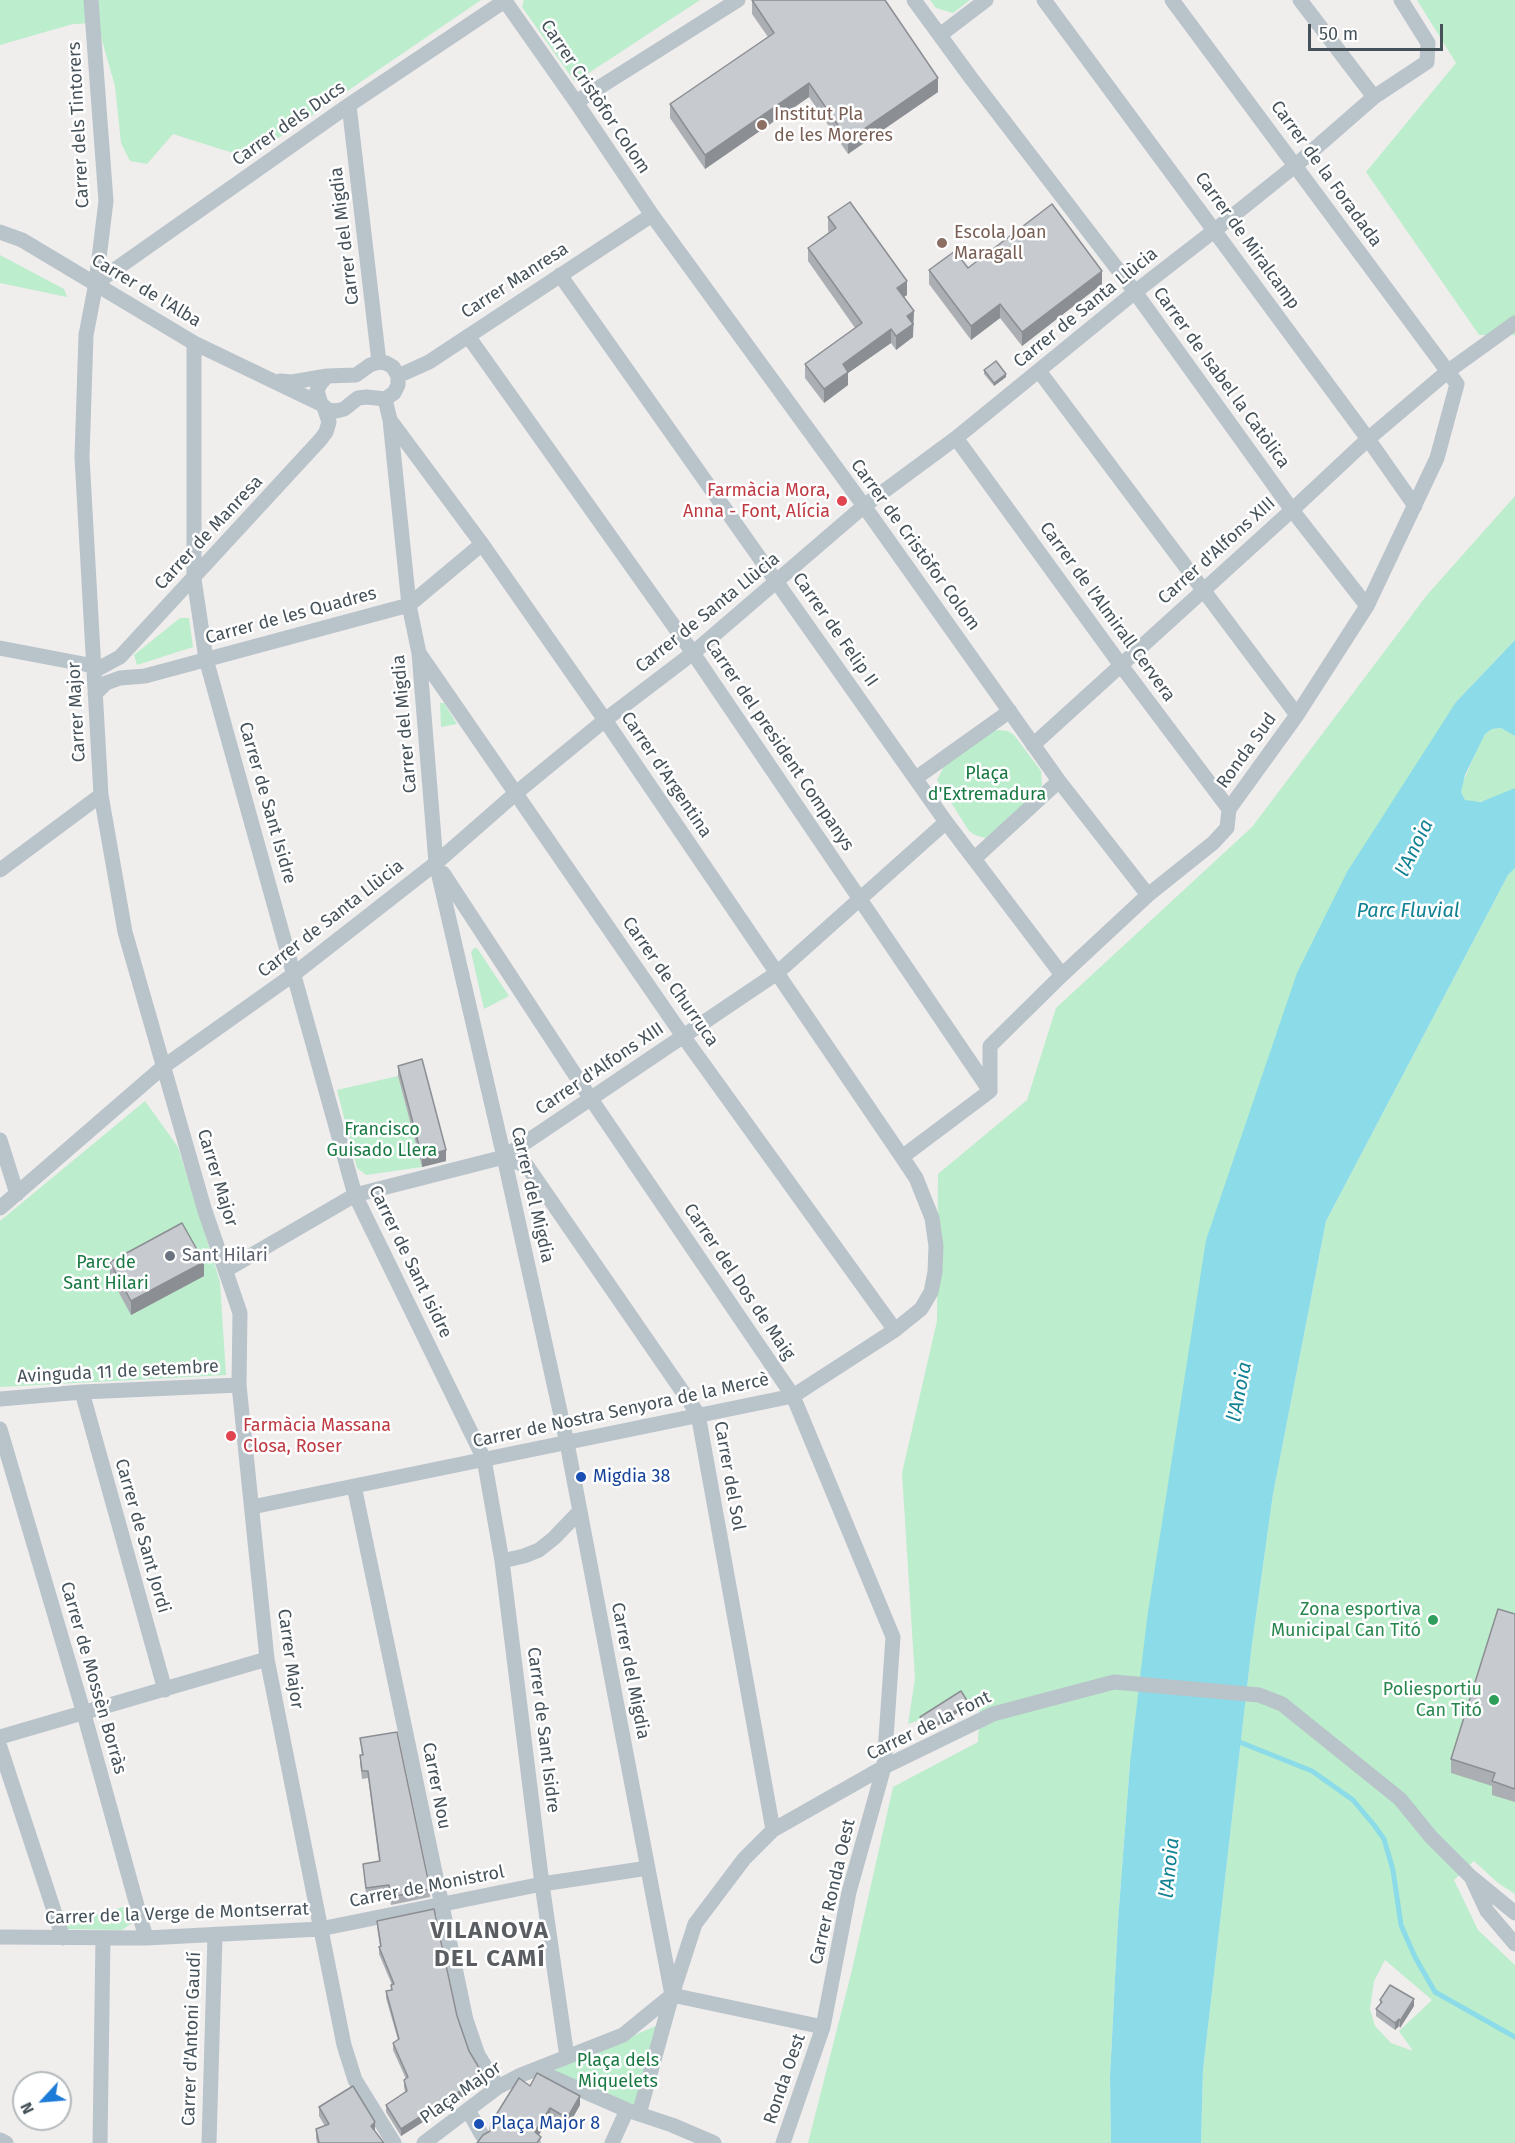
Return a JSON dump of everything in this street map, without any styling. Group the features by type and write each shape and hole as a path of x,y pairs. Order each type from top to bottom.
{"street":[{"name":"Carrer dels Tintorers","path":"91,0 106,201 96,283"},
{"name":"Carrer dels Ducs","path":"96,283 349,105 505,0"},
{"name":"Carrer Cristòfor Colom","path":"505,0 652,216"},
{"path":"576,102 738,0"},
{"name":"Carrer de Isabel la Catòlica","path":"914,0 1135,292 1292,510 1367,606"},
{"path":"940,35 986,0"},
{"name":"Carrer de Miralcamp","path":"1044,0 1215,230 1415,506"},
{"name":"Carrer de la Foradada","path":"1172,0 1447,372"},
{"path":"1300,0 1374,97"},
{"name":"Carrer de Santa Llùcia","path":"0,1208 163,1067 294,974 436,862 605,720 693,653 864,506 956,438 1296,165 1374,97 1427,62 1428,43 1401,0"},
{"name":"Carrer del Migdia","path":"349,105 379,362"},
{"name":"Carrer Manresa","path":"398,376 429,362 652,216"},
{"name":"Carrer de Cristòfor Colom","path":"652,216 864,506 1059,781 1148,895"},
{"name":"Carrer de l'Alba","path":"0,232 22,240 194,343 322,405"},
{"name":"Carrer de Felip II","path":"560,275 946,822 1062,975"},
{"name":"Carrer Major","path":"96,283 86,335 82,457 101,795 125,932 204,1208 240,1313 238,1385 267,1659 344,2045 356,2080 394,2143"},
{"name":"Carrer d'Alfons XIII","path":"1033,745 1368,439 1447,372 1515,323"},
{"name":"Carrer del president Companys","path":"468,336 693,653 990,1092"},
{"name":"Carrer de Sant Isidre","path":"194,343 194,579 206,659 354,1195 484,1459 502,1561 542,1884 567,2057"},
{"name":"Carrer de l'Alba","path":"274,380 300,381 327,376 356,375 370,365 379,362"},
{"path":"322,405 336,411 344,409 358,398 385,399 394,393 398,384 398,376 393,368 386,363 379,362"},
{"path":"1039,371 1297,715"},
{"name":"Ronda Sud","path":"990,1092 990,1046 1148,895 1213,843 1227,828 1229,809 1297,715 1367,606 1437,458 1457,384 1447,372"},
{"name":"Carrer de Manresa","path":"94,668 120,657 321,439 329,422 317,392 327,376"},
{"name":"Carrer del Migdia","path":"385,399 390,420 409,605 419,652 436,862 567,1443 672,1995"},
{"name":"Carrer d'Argentina","path":"390,420 482,544 605,720 902,1157"},
{"name":"Carrer de l'Almirall Cervera","path":"956,438 1120,664 1229,809"},
{"name":"Carrer de les Quadres","path":"95,694 106,683 120,678 146,675 409,605 482,544"},
{"path":"0,648 94,668"},
{"name":"Carrer de Churruca","path":"419,652 683,1036 895,1330"},
{"path":"120,657 126,669 146,675"},
{"path":"916,778 1010,711"},
{"path":"975,858 1059,781"},
{"path":"0,870 101,795"},
{"name":"Carrer d'Alfons XIII","path":"226,1270 354,1195 504,1157 777,973 946,822"},
{"name":"Carrer del Dos de Maig","path":"436,862 591,1099 793,1396 893,1637 884,1767"},
{"path":"902,1157 990,1092"},
{"path":"0,1140 17,1194"},
{"name":"Carrer del Sol","path":"504,1157 527,1166 698,1414 773,1830"},
{"name":"Carrer de Nostra Senyora de la Mercè","path":"252,1507 793,1396 895,1330 921,1309 928,1300 935,1272 936,1246 932,1218 916,1178 902,1157"},
{"name":"Avinguda 11 de setembre","path":"0,1399 82,1392 238,1385"},
{"name":"Carrer de Sant Jordi","path":"82,1392 165,1690"},
{"name":"Carrer de Mossèn Borràs","path":"0,1429 84,1714 146,1938"},
{"name":"Carrer Nou","path":"354,1486 466,2020 478,2055 498,2087"},
{"path":"502,1561 539,1550 580,1511"},
{"path":"0,1737 267,1659"},
{"name":"Carrer de la Font","path":"612,2143 633,2112 695,1924 744,1859 773,1830 884,1767 993,1714 1118,1682 1258,1695 1282,1704 1392,1792 1431,1837 1470,1876 1515,1912"},
{"path":"0,1747 63,1938"},
{"name":"Carrer Ronda Oest","path":"824,2027 849,1892 884,1767"},
{"name":"Carrer de Monistrol","path":"320,1929 542,1884 648,1868"},
{"name":"Carrer de la Font","path":"1470,1876 1487,1911 1515,1944"},
{"name":"Carrer de la Verge de Montserrat","path":"0,1937 146,1938 320,1929"},
{"name":"Carrer d'Antoni Gaudí","path":"209,2143 215,1936"},
{"path":"100,2143 103,1938"},
{"path":"528,2072 623,2035 672,1995 824,2027"},
{"name":"Ronda Oest","path":"783,2143 824,2027"},
{"path":"528,2072 672,2125 714,2143"},
{"name":"Plaça Major","path":"424,2143 498,2087 528,2072"},
{"path":"468,2110 485,2140"},
{"path":"0,2140 6,2143"}],"green space":[{"path":"0,0 481,0 249,158 173,134 147,164 130,161 121,143 115,86 97,23 73,24 0,45"},
{"path":"524,0 700,0 575,82 522,7"},
{"path":"930,0 970,0 953,13 936,8"},
{"path":"1417,0 1515,0 1515,335 1479,335 1366,172 1456,63"},
{"path":"0,255 64,289 67,297 0,283"},
{"path":"1515,496 1515,640 1456,702 1130,1763 1118,1921 1110,2077 1111,2143 808,2143 851,1974 893,1787 978,1742 980,1699 908,1724 915,1679 902,1473 937,1321 938,1174 1027,1100 1056,1008 1252,827 1427,595"},
{"path":"180,618 189,618 193,647 137,665 134,655"},
{"path":"440,703 444,703 457,724 441,727"},
{"path":"1501,728 1515,736 1515,788 1489,801 1465,800 1461,792 1462,784 1481,741 1492,729"},
{"name":"Plaça d'Extremadura","path":"993,731 1008,731 1014,735 1041,771 1042,785 1040,791 992,835 985,838 969,831 937,780 944,766"},
{"path":"1515,868 1515,1894 1498,1883 1474,1861 1454,1880 1478,1930 1515,1965 1515,2143 1201,2143 1203,2070 1252,1644 1273,1494 1326,1221 1508,875","holes":["1385,1960 1432,2000 1399,2031 1413,2051 1391,2043 1375,2026 1370,2009 1374,1981"]},
{"path":"477,948 509,996 484,1009 471,952"},
{"name":"Francisco Guisado Llera","path":"398,1076 422,1167 366,1175 357,1168 337,1090"},
{"name":"Parc de Sant Hilari","path":"145,1101 178,1147 220,1282 226,1375 0,1387 0,1221"},
{"path":"130,1905 135,1921 122,1930 66,1929 64,1924"},
{"name":"Plaça dels Miquelets","path":"658,2025 634,2105 550,2072"}],"water":[{"name":"Parc Fluvial","path":"1515,640 1515,736 1501,728 1492,729 1485,734 1465,775 1461,792 1465,800 1481,802 1515,788 1515,868 1508,875 1326,1221 1273,1494 1252,1644 1203,2070 1201,2143 1111,2143 1110,2077 1118,1921 1130,1763 1147,1619 1206,1240 1297,973 1347,872 1456,702"}],"building":[{"path":"752,0 885,0 938,78 848,140 809,83 705,155 670,104 774,33"},
{"path":"850,202 907,281 897,288 914,311 907,316 913,324 896,336 891,329 843,364 848,372 824,389 805,364 862,323 808,248 836,228 828,217"},
{"path":"1052,204 1102,271 1022,332 1000,304 971,326 929,270 955,251 968,268"},
{"path":"996,361 1006,374 994,383 984,370"},
{"path":"422,1059 446,1150 422,1157 398,1066"},
{"name":"Sant Hilari","path":"182,1223 204,1262 131,1301 110,1262"},
{"name":"Poliesportiu Can Titó","path":"1498,1609 1515,1614 1515,1789 1492,1781 1495,1773 1451,1759"},
{"path":"961,1691 968,1702 928,1729 920,1717"},
{"path":"397,1732 430,1889 391,1897 389,1885 366,1888 363,1864 380,1861 368,1771 362,1771 360,1755 363,1755 360,1738"},
{"path":"434,1909 457,2016 469,2051 484,2076 401,2129 386,2105 407,2091 404,2080 408,2077 393,2043 399,2039 386,1991 392,1990 391,1985 394,1984 379,1947 381,1946 377,1921"},
{"path":"1390,1985 1414,1999 1400,2021 1399,2019 1395,2023 1376,2009"},
{"path":"537,2073 580,2096 567,2118 550,2108 535,2132 541,2137 537,2143 477,2143 483,2135 490,2131 491,2123 519,2078 530,2086"},
{"path":"353,2086 375,2122 371,2126 384,2143 319,2143 316,2129 329,2124 319,2107"}],"waterway":[{"path":"1237,1741 1312,1771 1353,1800 1384,1839 1393,1870 1401,1925 1415,1957 1435,1992 1515,2037"}],"place":[{"name":"Institut Pla de les Moreres","path":"762,125"},
{"name":"Escola Joan Maragall","path":"942,243"},
{"name":"Farmàcia Mora, Anna - Font, Alícia","path":"842,501"},
{"name":"Sant Hilari","path":"170,1256"},
{"name":"Farmàcia Massana Closa, Roser","path":"231,1436"},
{"name":"Migdia 38","path":"581,1477"},
{"name":"Zona esportiva Municipal Can Titó","path":"1433,1620"},
{"name":"Poliesportiu Can Titó","path":"1494,1700"},
{"name":"Plaça Major 8","path":"479,2124"}],"district":[{"name":"VILANOVA DEL CAMÍ","path":"490,1945"}],"water label":[{"name":"l'Anoia","path":"1415,848"},
{"name":"l'Anoia","path":"1240,1392"},
{"name":"l'Anoia","path":"1170,1868"}]}
